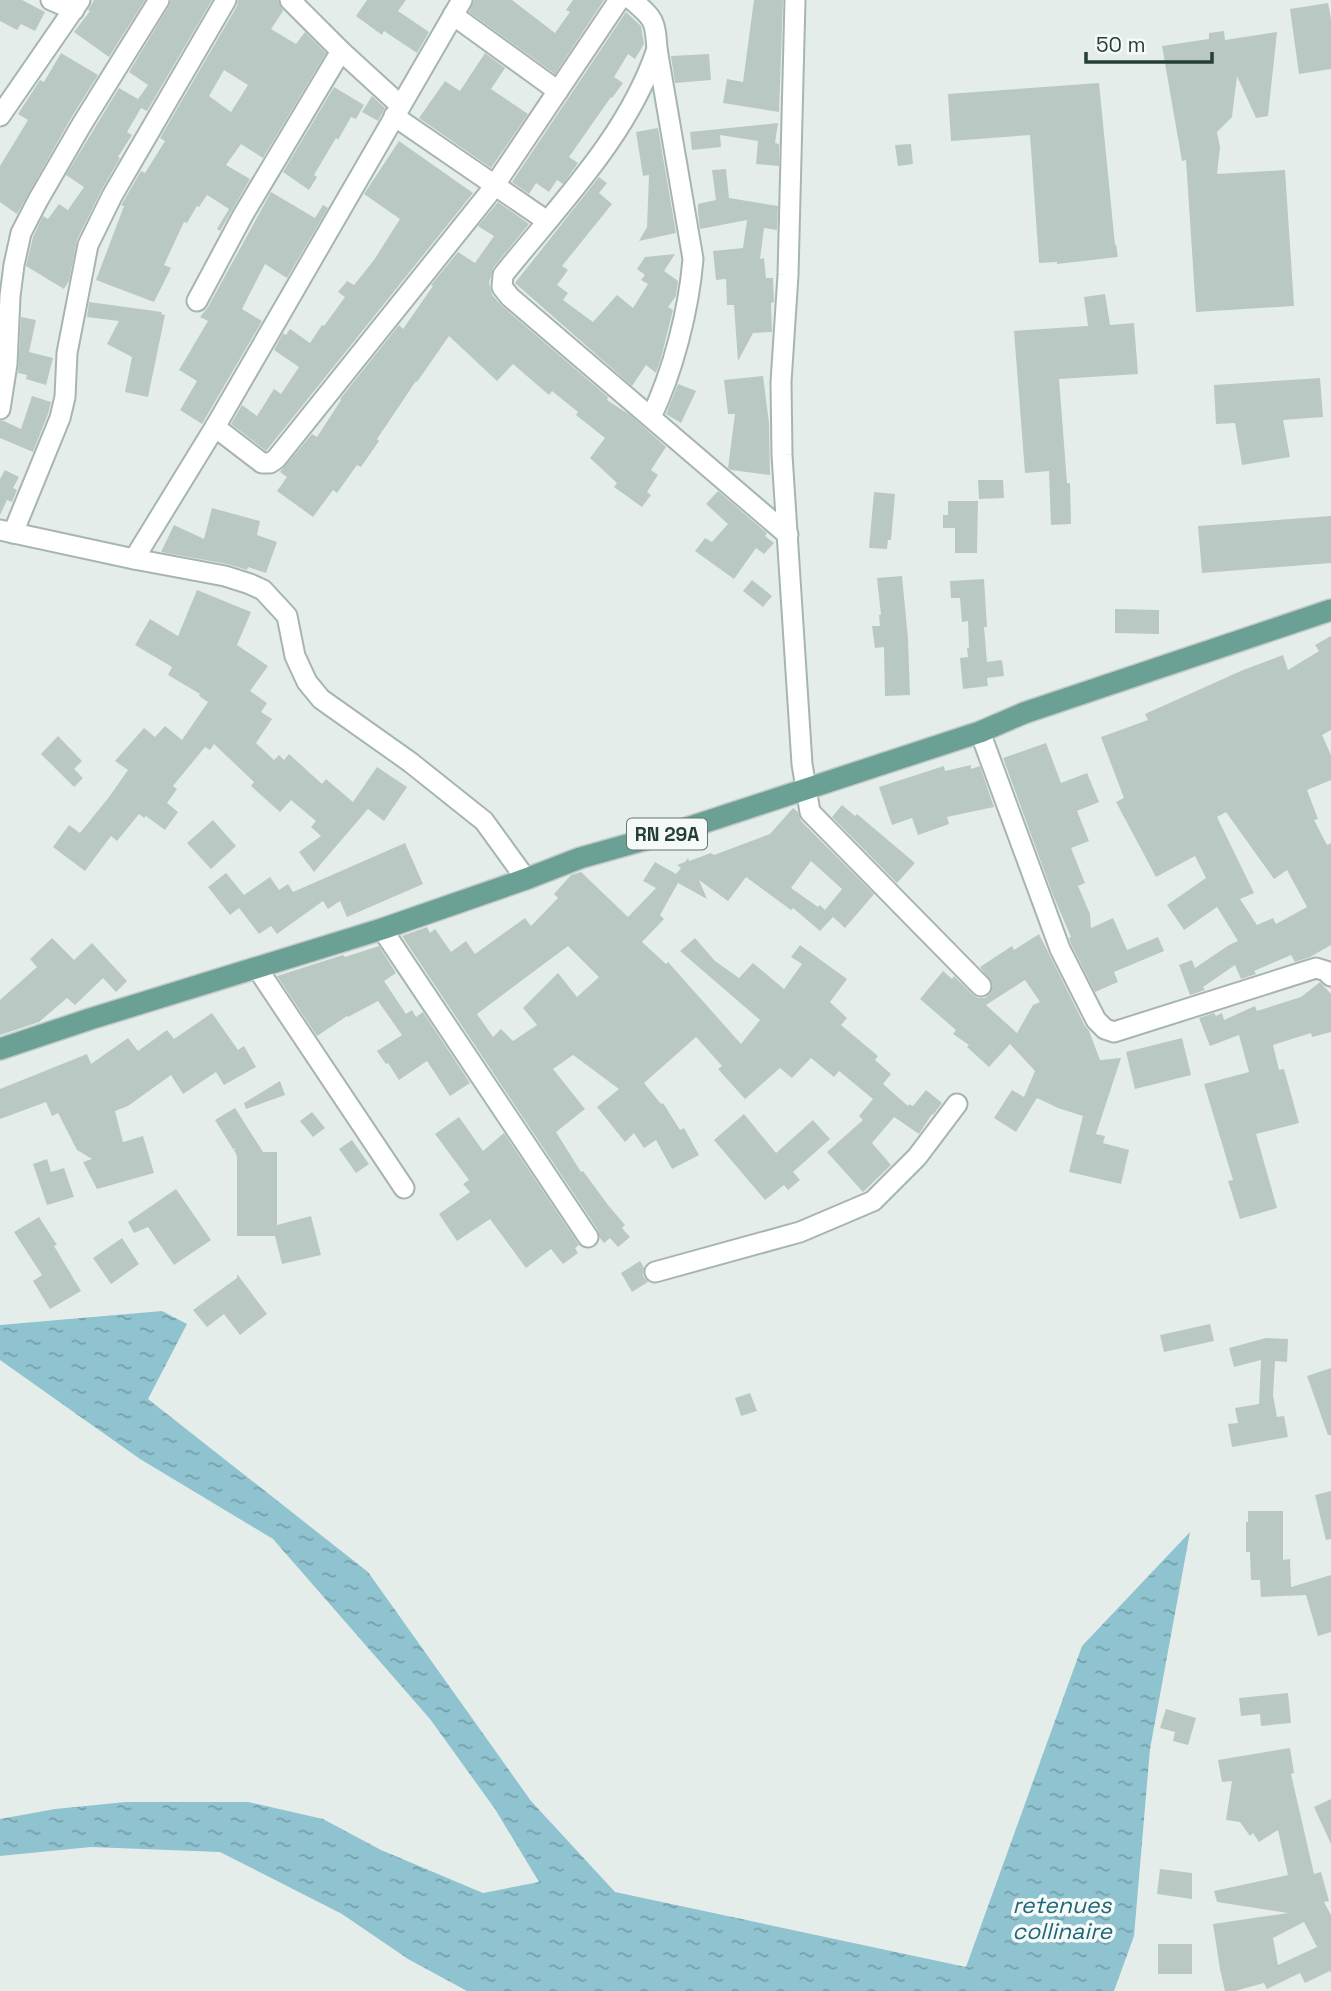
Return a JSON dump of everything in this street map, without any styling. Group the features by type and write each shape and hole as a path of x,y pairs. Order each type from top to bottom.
{"main road":[{"name":"RN 29A","path":"0,1049 382,929 580,858 687,828 980,732 1024,713 1331,610"}],"street":[{"path":"0,116 77,5 51,0"},
{"path":"0,410 7,364 11,286 21,233 82,124 159,0"},
{"path":"226,0 112,196 88,245 67,353 65,397 60,418 7,532 225,576 263,590 287,616 295,656 307,682 321,699 411,762 484,821 526,879"},
{"path":"290,0 397,111 495,185 547,220"},
{"path":"215,427 262,463 270,463 276,459 495,185 619,0"},
{"path":"632,0 651,16 656,26 657,49 693,258 691,283 663,392 650,417"},
{"path":"795,0 788,275 781,383 782,455 802,764 810,812 981,986"},
{"path":"134,559 215,427 458,7 558,91"},
{"path":"657,49 648,76 621,124 603,151 503,275 502,287 788,536"},
{"path":"197,300 243,215 341,51"},
{"path":"980,732 1060,949 1096,1020 1105,1029 1114,1032 1316,968 1331,976"},
{"path":"382,929 588,1237"},
{"path":"257,968 404,1188"},
{"path":"655,1272 800,1232 873,1201 917,1157 957,1104"}],"water":[{"name":"retenues collinaire","path":"162,1311 187,1324 148,1399 368,1572 531,1801 615,1892 966,1967 1082,1646 1190,1532 1150,1749 1134,1936 1114,1991 467,1991 408,1959 342,1914 220,1852 91,1847 0,1856 0,1819 55,1809 126,1802 248,1802 323,1819 381,1850 483,1893 539,1882 495,1809 430,1719 273,1539 140,1459 0,1360 0,1325"}],"building":[{"path":"0,0 22,0 45,12 35,31 21,24 17,30 0,21"},
{"path":"94,0 145,0 109,57 74,32 90,11 88,10"},
{"path":"171,0 212,0 147,111 141,108 127,132 132,135 118,157 120,158 77,240 69,281 64,289 26,266 33,237 43,216 48,219 59,204 68,210 84,187 66,175 119,88 138,99 148,85 129,72"},
{"path":"238,0 278,0 283,11 271,29 296,44 305,32 326,53 263,158 241,144 226,165 250,179 220,231 217,229 229,209 207,195 187,223 184,222 164,265 171,268 154,302 96,280 124,206 121,205 141,171 145,173 165,141 160,138","holes":["224,70 248,85 231,112 209,96"]},
{"path":"367,0 406,0 398,11 429,32 417,53 384,31 382,35 356,16"},
{"path":"474,0 512,0 555,33 570,12 566,10 573,0 604,0 555,74 469,12"},
{"path":"754,0 783,0 779,112 723,103 727,79 743,82"},
{"path":"1328,3 1331,19 1331,69 1299,74 1290,9"},
{"path":"626,12 641,26 644,44 635,59 628,54 614,77 623,83 569,157 578,163 563,184 557,180 549,192 536,183 529,194 512,182"},
{"path":"1224,31 1225,40 1277,32 1268,116 1256,118 1237,76 1232,117 1217,132 1220,147 1217,174 1285,170 1294,306 1196,312 1186,160 1182,161 1162,46 1209,39 1209,33"},
{"path":"61,53 98,75 17,214 0,202 0,166 28,120 18,114 40,80 44,82"},
{"path":"485,53 505,68 491,89 528,114 491,168 419,118 445,81 460,91"},
{"path":"709,54 711,80 675,83 671,56"},
{"path":"1099,83 1118,257 1057,264 1039,263 1030,135 951,141 948,94"},
{"path":"334,87 364,105 356,119 351,117 338,140 336,138 314,175 317,177 309,190 283,172"},
{"path":"372,96 385,108 378,121 362,112"},
{"path":"778,123 775,143 779,144 779,166 756,164 758,141 720,135 721,147 692,150 690,132"},
{"path":"658,128 676,233 639,241 647,227 649,175 643,176 636,132"},
{"path":"399,141 473,193 266,451 231,424 242,405 257,416 274,389 281,394 299,367 274,350 283,333 286,335 290,329 310,343 345,297 338,292 347,281 354,285 374,260 400,219 364,194"},
{"path":"911,144 913,164 898,166 895,145"},
{"path":"726,169 729,198 778,206 777,230 764,228 760,259 764,258 766,278 773,278 772,332 753,333 738,361 734,305 727,305 726,279 716,280 713,251 743,248 747,220 700,229 698,213 698,204 716,200 712,170"},
{"path":"599,177 607,183 599,193 612,204 562,266 568,270 557,285 568,293 563,300 593,322 617,295 633,308 648,284 641,280 645,275 637,269 645,257 675,254 664,271 678,281 676,296 668,307 673,310 661,358 656,373 646,365 632,386 515,283"},
{"path":"271,192 315,218 323,205 328,208 287,278 265,264 242,309 262,321 202,424 180,410 197,381 179,370 208,321 200,317"},
{"path":"498,202 529,224 493,268 489,283 492,295 608,397 607,400 630,415 666,447 651,470 658,475 647,492 651,495 642,507 614,487 617,483 590,458 605,438 552,391 549,395 513,364 497,381 449,336 377,439 379,441 361,467 357,465 337,493 333,490 313,517 277,491 287,477 280,472 312,434 317,437 340,399 399,325 403,329 433,286 431,285 458,252 475,263 494,236 478,226"},
{"path":"1105,294 1110,325 1134,323 1138,374 1059,379 1067,483 1070,483 1071,524 1051,525 1049,471 1025,473 1014,331 1088,326 1084,297"},
{"path":"89,302 162,312 161,314 165,315 148,397 125,392 132,357 107,344 119,321 87,317"},
{"path":"21,317 36,320 29,352 53,358 46,385 26,379 27,375 18,373"},
{"path":"763,376 769,423 770,475 731,470 728,468 735,414 728,414 724,380"},
{"path":"1320,378 1323,417 1283,420 1290,457 1242,465 1235,423 1216,424 1214,385"},
{"path":"678,384 696,391 681,423 666,414"},
{"path":"32,396 51,402 33,452 0,438 0,421 21,429"},
{"path":"5,470 19,477 13,488 17,490 12,502 7,500 0,515 0,479"},
{"path":"978,480 1003,480 1004,498 979,499"},
{"path":"718,491 767,533 765,536 774,543 764,554 756,548 734,579 695,551 705,538 712,542 728,524 706,504"},
{"path":"874,492 895,494 891,540 888,540 887,549 869,548"},
{"path":"948,501 978,501 977,553 955,553 955,528 943,528 943,515 948,515"},
{"path":"212,508 260,521 257,535 277,542 266,573 248,567 247,570 161,552 174,525 204,539"},
{"path":"1331,516 1331,563 1202,573 1198,526"},
{"path":"902,576 910,695 885,696 884,647 875,648 872,626 880,626 877,578"},
{"path":"984,579 987,662 1002,660 1004,676 987,678 988,686 963,689 960,658 968,657 968,621 962,622 960,598 951,598 950,581"},
{"path":"752,580 772,596 763,607 743,591"},
{"path":"197,590 251,612 237,645 268,666 250,691 267,703 261,712 272,719 256,743 274,760 279,755 284,760 289,754 322,784 326,779 353,802 377,767 407,787 384,821 368,809 314,872 299,852 321,836 311,827 316,821 291,800 280,812 251,786 254,782 214,744 210,750 205,747 173,786 177,789 167,803 178,812 165,830 139,814 117,841 111,836 85,871 53,847 69,825 80,833 109,797 128,770 115,761 144,728 155,737 165,726 182,740 208,702 199,696 200,694 168,675 172,667 135,645 150,619 178,636"},
{"path":"1115,609 1159,610 1159,634 1115,633"},
{"path":"1331,636 1331,730 1322,735 1331,755 1331,780 1307,790 1318,819 1314,820 1327,845 1331,843 1331,945 1295,962 1291,955 1241,979 1235,965 1203,987 1205,990 1190,995 1179,965 1192,960 1195,968 1238,941 1217,907 1184,930 1167,905 1206,878 1195,856 1156,877 1116,802 1124,798 1101,737 1148,720 1145,714 1283,655 1288,670 1319,651 1315,645","holes":["1226,812 1274,879 1287,870 1307,907 1276,924 1273,918 1257,925 1240,899 1254,893 1217,817"]},
{"path":"58,736 82,761 74,769 83,778 74,787 41,754"},
{"path":"1046,743 1061,783 1087,773 1099,802 1077,811 1089,841 1071,848 1085,883 1078,886 1090,914 1091,928 1113,918 1127,950 1158,937 1164,951 1114,972 1118,982 1095,992 1071,944 1071,937 1003,758"},
{"path":"971,765 971,769 980,766 994,807 947,817 949,824 918,835 912,818 892,825 879,787 944,766 945,771"},
{"path":"842,805 855,816 857,814 915,863 897,883 832,817"},
{"path":"793,808 798,812 801,821 874,894 845,928 833,917 820,931 793,908 791,910 746,877 728,901 699,880 707,899 678,883 660,915 664,919 642,942 666,964 668,962 741,1044 760,1020 680,951 695,938 715,961 739,978 753,963 784,989 802,964 791,957 800,945 847,979 830,1002 847,1018 841,1025 878,1056 875,1060 891,1074 883,1084 908,1106 913,1106 926,1090 942,1103 919,1134 894,1117 872,1143 891,1165 863,1192 827,1152 863,1120 859,1116 873,1099 839,1071 834,1077 811,1058 792,1078 780,1068 745,1099 718,1069 722,1066 696,1037 644,1083 661,1104 663,1103 680,1130 684,1128 699,1155 672,1169 656,1140 644,1148 634,1133 625,1142 597,1107 619,1089 573,1055 553,1069 585,1109 556,1132 581,1172 583,1171 625,1225 622,1228 630,1237 618,1247 610,1238 604,1243 598,1230 402,936 427,927 430,933 435,929 451,952 466,941 475,954 525,918 531,926 558,898 554,894 571,875 581,872 628,917 656,888 643,881 655,862 676,874 681,868 677,865 688,858 689,861 711,853 714,855 770,834","holes":["811,861 842,889 825,910 791,888","568,946 599,977 577,997 558,973 523,1008 537,1025 513,1041 501,1029 493,1037 477,1014"]},
{"path":"213,820 236,846 211,869 187,843"},
{"path":"405,843 423,884 347,917 340,901 328,909 323,901 277,934 271,926 259,934 239,908 230,915 208,887 226,873 244,895 270,877 279,890 288,884 293,892"},
{"path":"1039,934 1089,1031 1100,1060 1121,1058 1096,1134 1105,1136 1103,1143 1129,1150 1121,1184 1069,1172 1083,1116 1037,1098 1016,1132 994,1118 1012,1090 1024,1097 1035,1071 1010,1044 989,1067 967,1047 969,1045 953,1034 956,1030 920,999 943,971 952,979 954,976 973,995 985,998 990,994 993,984 980,967 1012,946 1014,950","holes":["1025,980 1040,1002 1033,1005 1017,1033 986,1005"]},
{"path":"52,938 74,960 92,943 127,981 116,992 103,978 75,1005 67,998 39,1022 0,1035 0,1000 37,967 30,959"},
{"path":"379,946 396,973 384,981 406,1014 412,1010 416,1017 423,1012 470,1083 450,1096 427,1061 399,1080 388,1063 386,1064 377,1051 402,1035 378,1001 347,1016 317,1036 277,976"},
{"path":"1320,982 1331,994 1331,1032 1312,1037 1311,1033 1273,1045 1279,1070 1284,1069 1299,1123 1256,1134 1277,1208 1240,1219 1228,1181 1233,1180 1204,1084 1249,1072 1239,1035 1210,1046 1199,1018 1222,1013 1224,1020 1255,1006 1257,1011 1301,997"},
{"path":"212,1013 238,1050 244,1046 256,1067 224,1085 216,1072 183,1094 171,1075 128,1106 115,1111 123,1142 143,1136 154,1173 97,1189 83,1162 92,1159 77,1150 58,1113 52,1116 46,1102 0,1119 0,1089 87,1054 91,1064 128,1038 138,1051 167,1030 174,1039"},
{"path":"1182,1038 1191,1075 1135,1089 1126,1052"},
{"path":"280,1081 285,1095 246,1109 244,1103"},
{"path":"235,1108 263,1152 277,1152 277,1225 311,1216 321,1255 282,1264 275,1236 237,1236 236,1148 233,1149 215,1120"},
{"path":"312,1112 325,1128 313,1137 300,1121"},
{"path":"744,1114 776,1153 813,1120 830,1139 793,1172 800,1180 788,1190 784,1185 765,1200 714,1140"},
{"path":"459,1117 483,1151 504,1133 579,1245 575,1248 578,1253 563,1264 551,1249 526,1268 490,1219 457,1241 439,1214 470,1192 463,1184 469,1180 435,1134"},
{"path":"352,1140 369,1164 356,1173 339,1149"},
{"path":"47,1159 51,1172 64,1168 74,1197 47,1205 33,1164"},
{"path":"176,1189 211,1240 174,1265 148,1227 134,1233 128,1222"},
{"path":"39,1217 81,1291 50,1309 33,1281 42,1275 14,1232"},
{"path":"122,1238 139,1264 111,1284 93,1258"},
{"path":"640,1261 644,1268 643,1276 648,1282 632,1292 621,1273"},
{"path":"237,1274 267,1314 240,1335 224,1314 207,1327 193,1310 237,1278"},
{"path":"1210,1324 1214,1341 1164,1352 1160,1335"},
{"path":"1266,1338 1288,1339 1287,1362 1275,1361 1273,1395 1277,1417 1284,1416 1288,1437 1232,1447 1228,1424 1238,1423 1235,1408 1259,1404 1261,1360 1234,1367 1229,1348"},
{"path":"1331,1368 1331,1435 1328,1435 1307,1376"},
{"path":"750,1393 757,1411 741,1416 735,1398"},
{"path":"1331,1491 1331,1539 1326,1540 1315,1495"},
{"path":"1248,1511 1283,1511 1283,1560 1290,1559 1291,1587 1331,1575 1331,1632 1318,1636 1306,1595 1261,1597 1260,1580 1251,1580 1250,1552 1246,1552"},
{"path":"1288,1693 1291,1723 1261,1726 1260,1714 1241,1716 1239,1698"},
{"path":"1166,1709 1196,1718 1188,1745 1173,1741 1175,1732 1160,1728"},
{"path":"1290,1748 1294,1773 1291,1774 1314,1874 1321,1872 1329,1901 1324,1902 1331,1915 1331,1973 1330,1971 1305,1983 1300,1973 1267,1989 1264,1983 1225,1991 1213,1924 1288,1913 1217,1902 1214,1891 1288,1875 1278,1830 1259,1842 1253,1833 1250,1836 1240,1822 1226,1820 1232,1781 1222,1782 1218,1760","holes":["1304,1922 1317,1947 1278,1965 1273,1938"]},
{"path":"1331,1799 1331,1844 1314,1807"},
{"path":"1160,1869 1192,1873 1192,1899 1157,1894"},
{"path":"1158,1944 1192,1944 1192,1974 1158,1974"}]}
